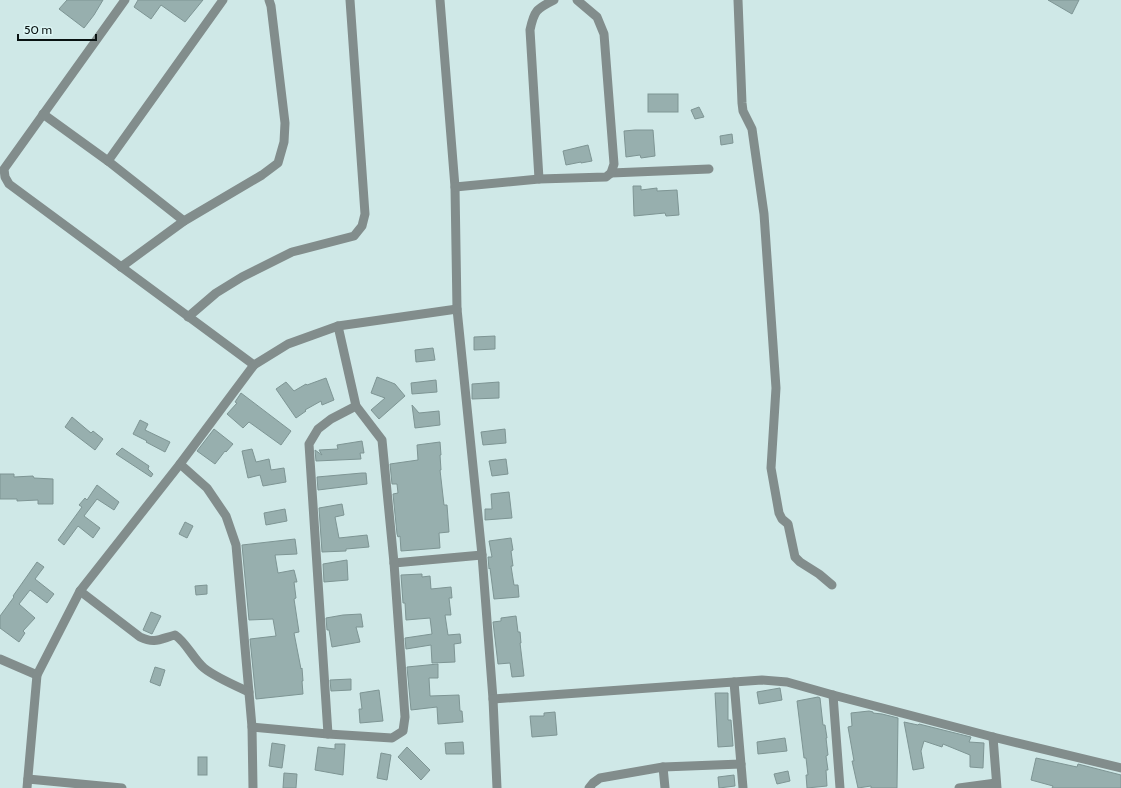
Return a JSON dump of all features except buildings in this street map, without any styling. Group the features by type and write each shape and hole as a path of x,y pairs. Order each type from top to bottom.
{"street":[{"path":"125,0 4,169 5,177 9,184 254,365"},
{"path":"108,161 223,0"},
{"path":"121,266 184,221 262,175 278,163 284,142 285,123 271,6 269,0"},
{"path":"188,317 216,293 242,277 292,252 354,236 362,226 365,214 350,0"},
{"path":"440,0 455,187 457,309 482,555 493,699 497,788"},
{"path":"539,179 530,30 533,15 543,6 554,0"},
{"path":"455,187 539,179 606,177 611,173 614,164 604,34 596,17 577,0"},
{"path":"738,0 742,103 743,111 752,130 765,222 776,388 771,468 778,513 788,524 795,557 832,585"},
{"path":"43,114 108,161 184,221"},
{"path":"611,173 709,169"},
{"path":"122,788 27,783 37,675 80,591 180,464 254,365 288,344 338,326 457,309"},
{"path":"252,727 392,738 403,731 405,717 394,563 382,440 356,406 338,326"},
{"path":"328,734 309,444 318,429 331,419 356,406"},
{"path":"180,464 206,488 226,516 236,545 252,727 253,788"},
{"path":"394,563 482,555"},
{"path":"80,591 140,637 148,641 154,641 175,635 204,669 249,692"},
{"path":"0,659 37,675"},
{"path":"493,699 762,680 788,682 993,737 1121,768"},
{"path":"734,682 743,788"},
{"path":"833,695 840,788"},
{"path":"959,788 996,786 993,737"},
{"path":"589,788 600,778 663,767 741,764"},
{"path":"663,767 665,788"}]}
